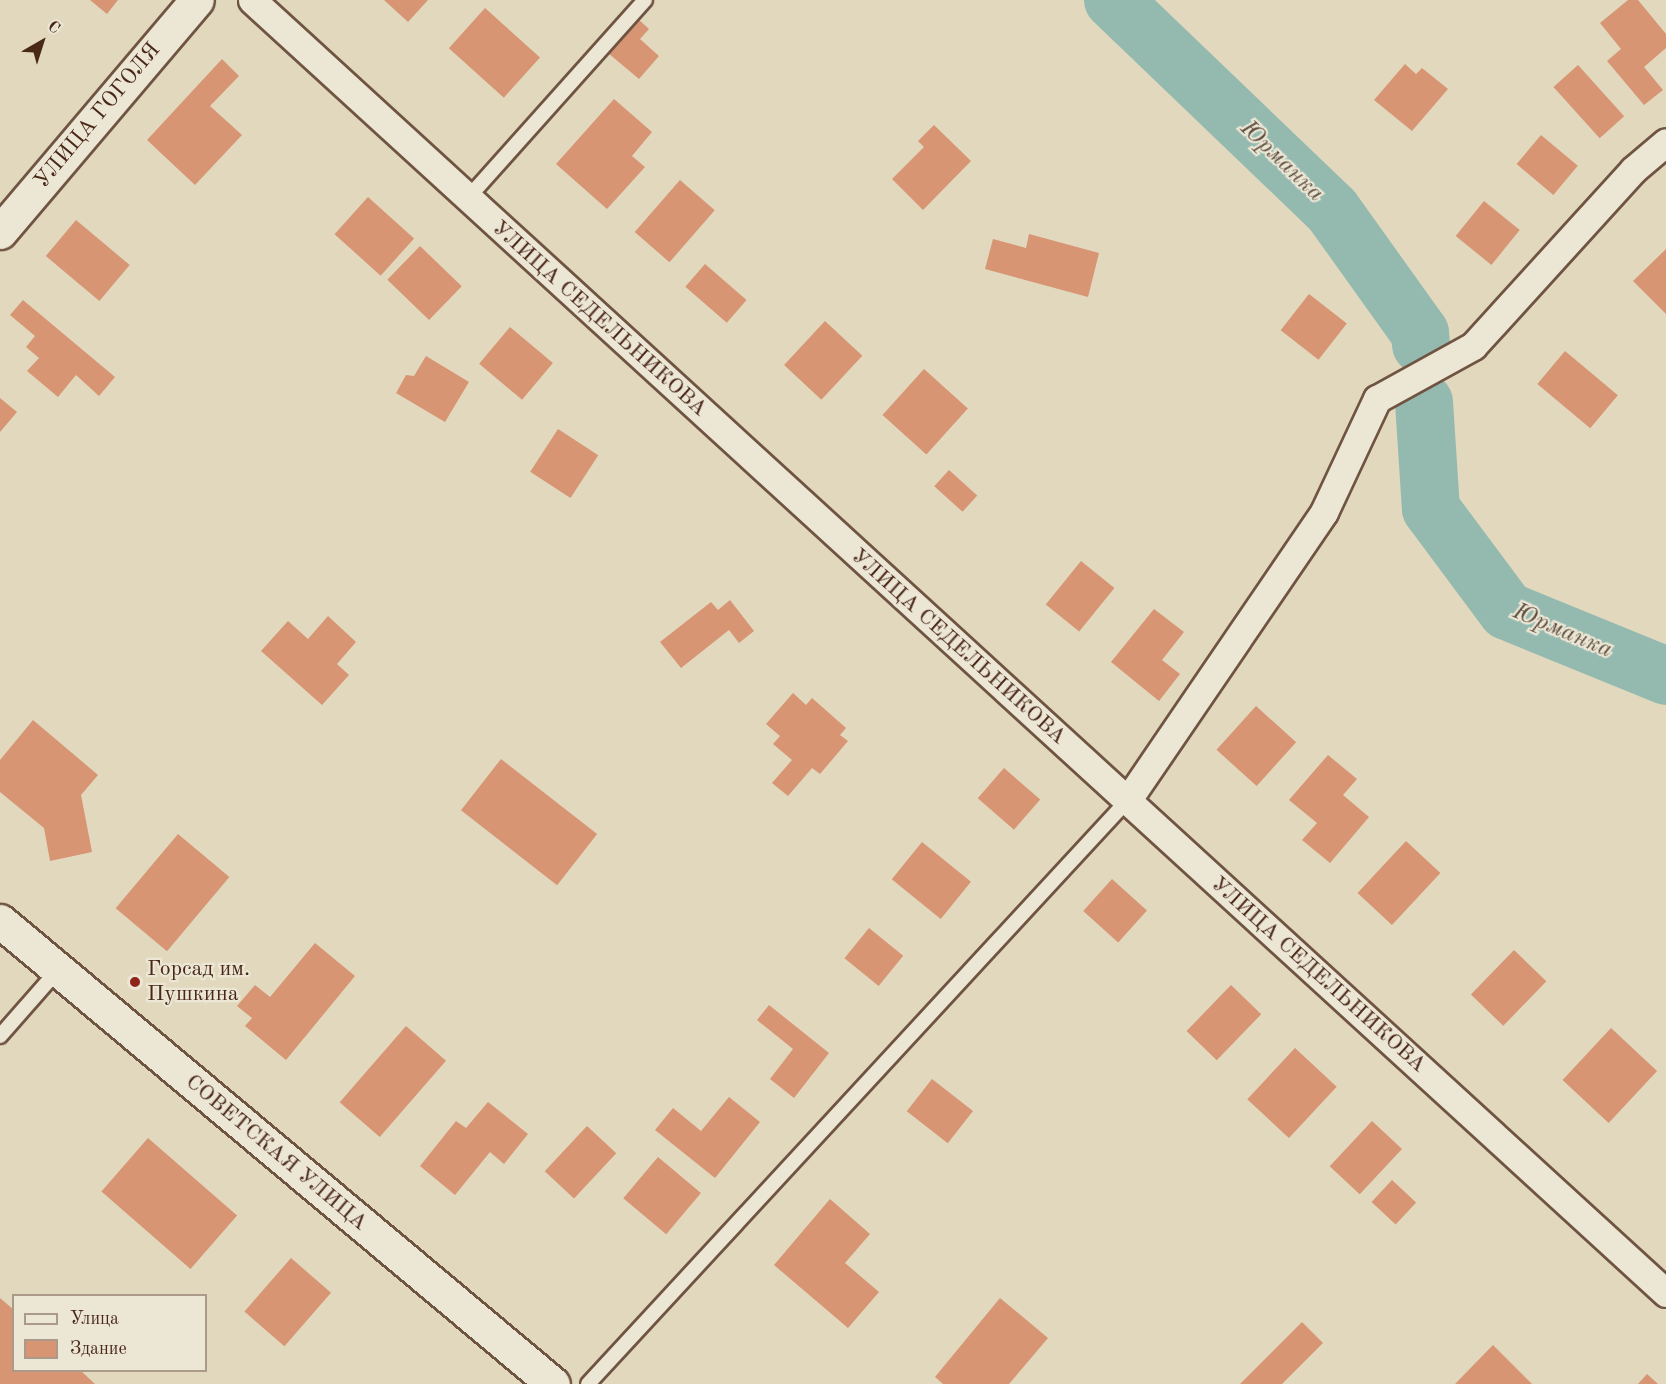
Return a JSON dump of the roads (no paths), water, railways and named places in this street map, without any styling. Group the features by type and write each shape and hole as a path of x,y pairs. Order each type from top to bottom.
{"main road":[{"name":"УЛИЦА ГОГОЛЯ","path":"0,232 196,0"},
{"name":"СОВЕТСКАЯ УЛИЦА","path":"0,921 553,1384"}],"street":[{"name":"УЛИЦА СЕДЕЛЬНИКОВА","path":"252,0 1666,1293"},
{"path":"1127,801 1324,512 1377,399 1473,346 1633,170 1666,142"}],"lane":[{"path":"467,199 645,0"},
{"path":"588,1384 1127,801"},
{"path":"0,1036 58,970"}],"waterway":[{"name":"Юрманка","path":"1113,0 1332,210 1420,333 1421,345"},
{"name":"Юрманка","path":"1424,402 1431,509 1507,611 1666,676"}],"place":[{"name":"Горсад им. Пушкина","path":"135,982"}]}
